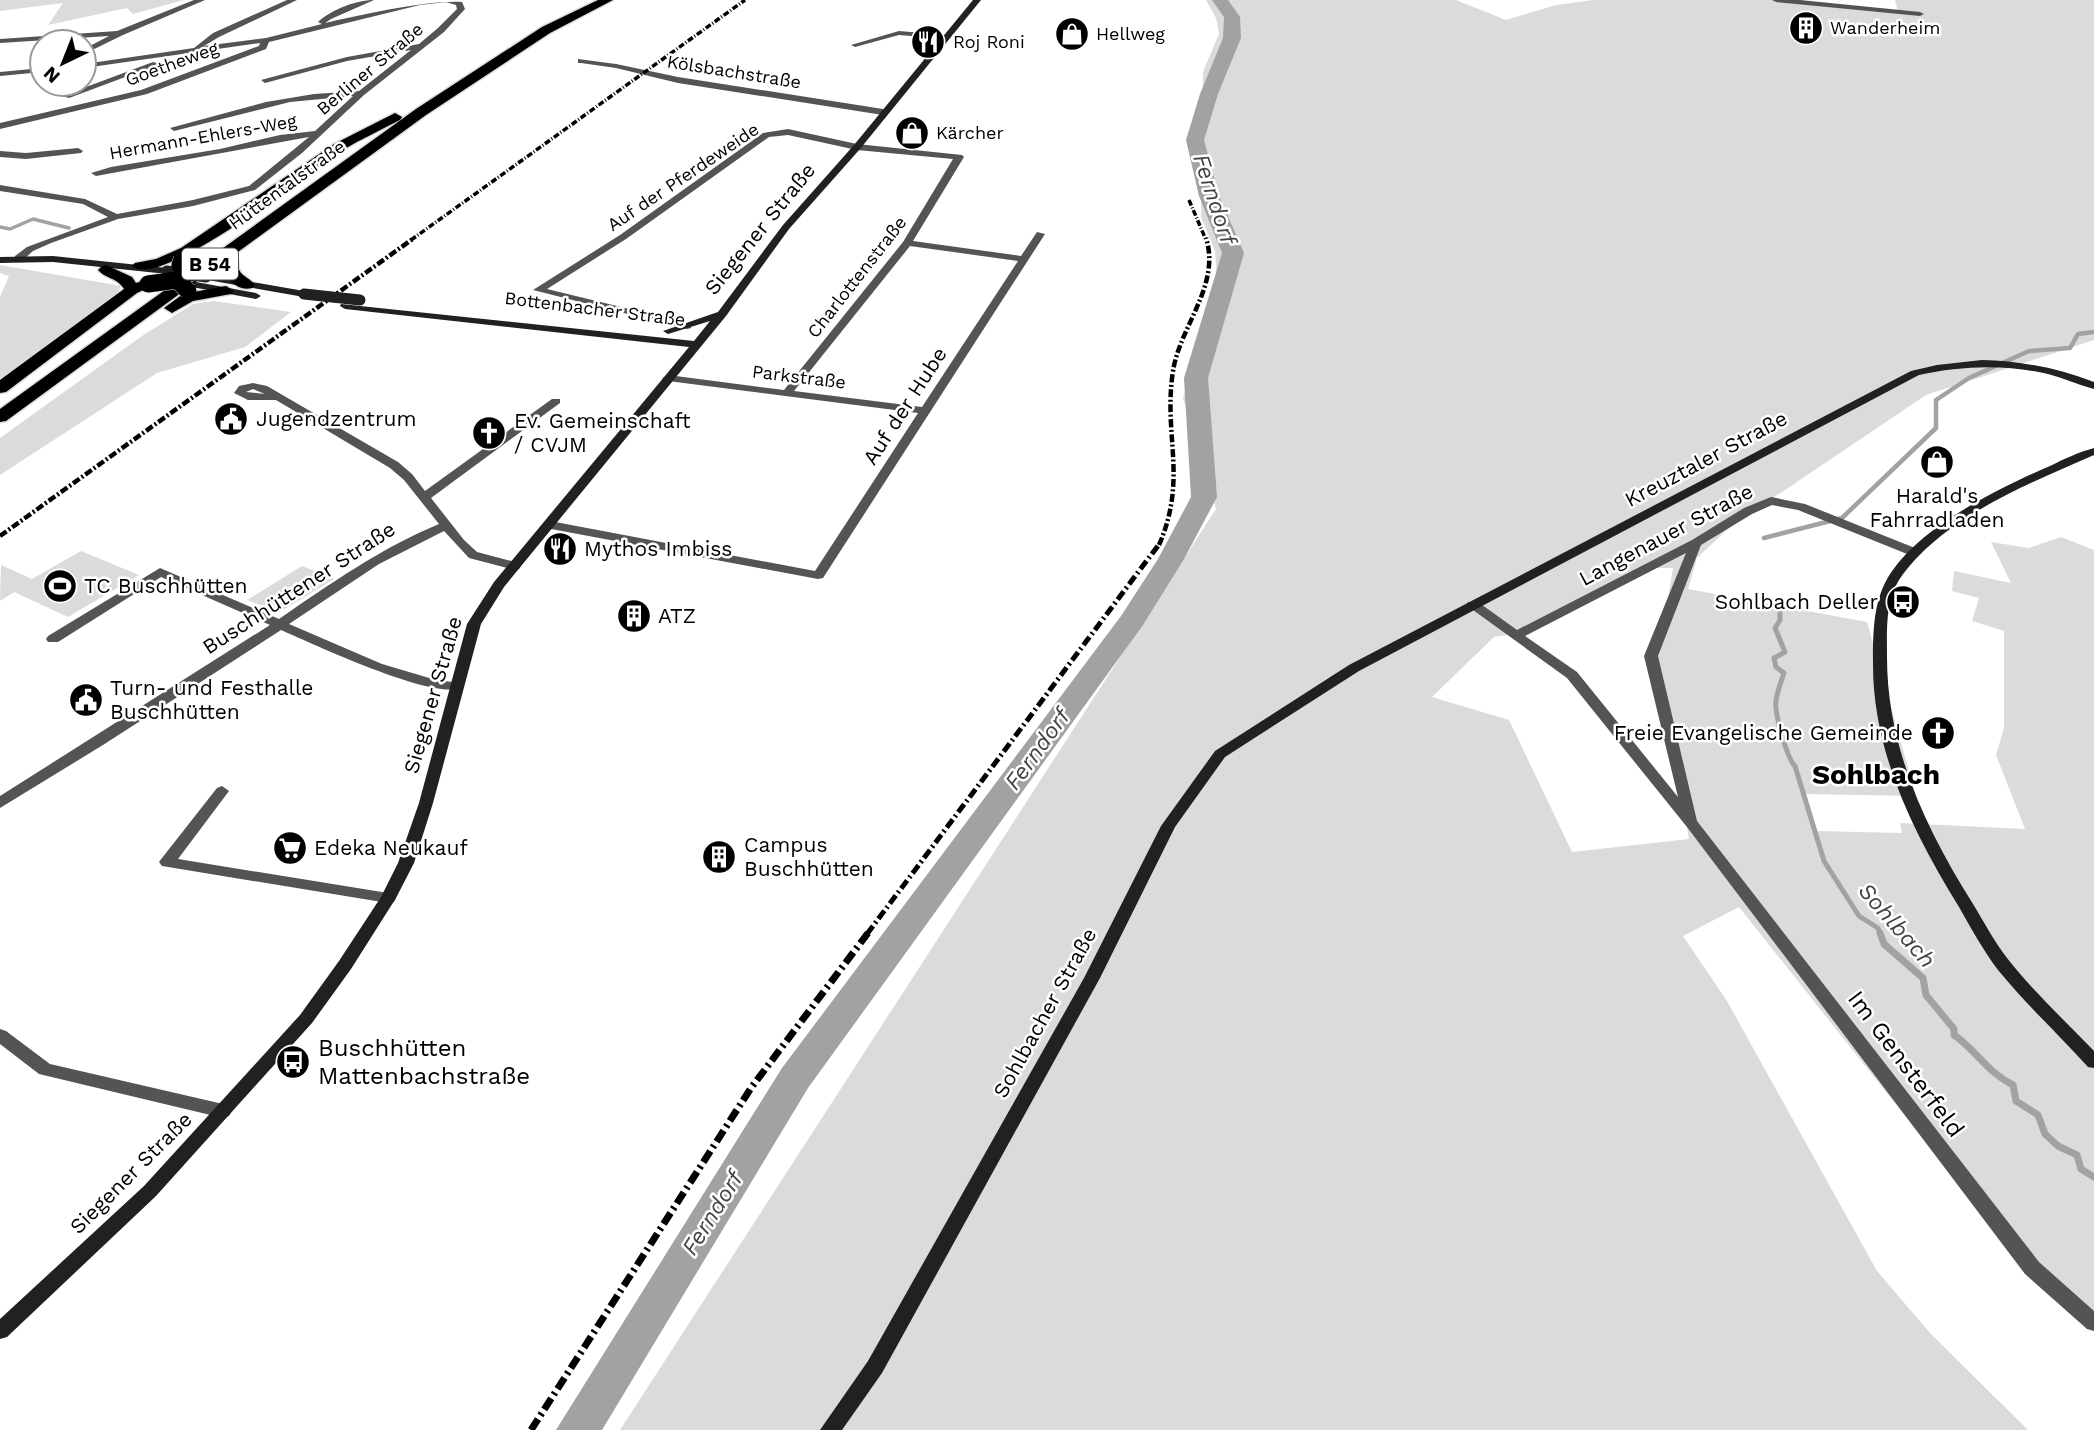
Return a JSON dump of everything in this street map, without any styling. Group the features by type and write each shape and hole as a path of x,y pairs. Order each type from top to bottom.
{"highway":[{"name":"Hüttentalstraße","path":"0,401 536,28 592,0"},
{"name":"Hüttentalstraße","path":"0,417 415,111 535,37 607,0"},
{"path":"0,388 132,290 228,262 341,183 404,132 415,111"},
{"path":"0,433 179,276 339,146 415,111"},
{"path":"228,262 235,277 247,285"},
{"path":"106,270 127,280 132,290"},
{"path":"179,276 226,291"}],"street":[{"path":"98,45 201,0"},
{"path":"98,85 194,51 216,36 293,0"},
{"path":"324,26 322,22 328,17 370,0"},
{"name":"Berliner Straße","path":"19,258 30,249 116,217 217,198 252,188 361,93 454,19 461,9 460,4 446,0 420,3 266,40 98,64"},
{"name":"Siegener Straße","path":"0,1331 150,1191 306,1019 388,898 406,863 418,829 474,624 515,566 722,314 786,227 857,147 977,0"},
{"path":"1776,0 1920,14 1912,5"},
{"path":"0,41 68,34 120,33"},
{"path":"855,45 899,33 947,37"},
{"name":"Goetheweg","path":"4,125 144,92 263,47 266,40"},
{"path":"265,80 347,59 421,46"},
{"name":"Kölsbachstraße","path":"581,61 678,80 883,112"},
{"path":"0,74 28,71"},
{"path":"174,128 244,110 305,99 361,93"},
{"path":"0,117 4,125"},
{"name":"Auf der Pferdeweide","path":"687,326 538,290 623,237 766,135 788,132 857,147"},
{"name":"Hermann-Ehlers-Weg","path":"96,173 221,152 262,141 317,134"},
{"name":"Charlottenstraße","path":"787,393 907,243 959,157 857,147"},
{"path":"0,153 26,156 78,151"},
{"path":"0,188 85,202 116,217"},
{"name":"Auf der Hube","path":"550,525 816,578 1040,234"},
{"path":"907,243 1024,259"},
{"name":"Bottenbacher Straße","path":"19,258 106,270 179,276"},
{"name":"Bottenbacher Straße","path":"0,260 19,258 179,276 304,294 668,331 692,337 695,344 292,301 226,291"},
{"path":"668,331 722,314"},
{"name":"Kreuztaler Straße","path":"1354,668 1914,373 1945,365 1979,363 2052,372 2094,386"},
{"name":"Parkstraße","path":"668,378 925,411"},
{"path":"276,397 394,466 473,555 515,566"},
{"path":"424,497 556,401"},
{"path":"2094,452 1996,496 1955,521 1916,553 1893,579 1884,604 1878,662 1881,701 1889,744 1934,856 2005,968 2094,1062"},
{"name":"Langenauer Straße","path":"1516,636 1771,501 1801,507 1916,553"},
{"name":"Buschhüttener Straße","path":"0,803 174,695 420,535 446,526"},
{"name":"Im Gensterfeld","path":"1692,824 1651,656 1696,543"},
{"path":"52,639 160,572 377,667 435,684 456,686"},
{"name":"Im Gensterfeld","path":"1473,605 1572,675 1692,824 2032,1268 2094,1323"},
{"name":"Sohlbacher Straße","path":"830,1430 889,1343 1092,978 1168,826 1220,754 1354,668"},
{"path":"222,791 167,862 388,898"},
{"path":"0,1035 45,1069 223,1111"}],"shaded area":[{"path":"0,0 184,0 133,14 127,8 48,25 63,3 0,11"},
{"path":"1206,0 1456,0 1506,20 1556,5 1593,0 1786,0 1898,12 1895,0 2094,0 2094,340 1926,395 1730,527 1697,558 1688,589 1867,622 1916,796 1804,794 1816,831 1902,833 1900,823 2025,829 1996,755 2004,728 2004,631 1972,621 1979,598 1952,591 1954,571 2011,583 1991,542 2029,548 2061,537 2094,550 2094,1323 1955,1179 1739,907 1683,936 1727,1001 1877,1271 1930,1333 2028,1430 620,1430 1216,509 1183,398 1217,279 1215,251 1201,217 1203,72 1219,34 1216,18","holes":["1654,568 1673,568 1658,658 1689,839 1572,852 1509,720 1432,697 1494,637 1528,632"]},
{"path":"0,265 121,286 115,297 0,379 0,297 9,276 0,273"},
{"path":"214,301 291,312 245,347 157,373 0,475 0,438 142,336 193,304"},
{"name":"TC Buschhütten","path":"81,551 139,575 68,617 14,592 0,601 1,565 32,579"},
{"path":"302,566 334,579 285,609 273,610 247,600"}],"waterway":[{"name":"Ferndorf","path":"578,1430 795,1078 1133,619 1171,559 1204,497 1196,378 1233,253 1209,196 1195,140 1209,94 1232,38 1232,17 1220,0"},
{"path":"0,227 10,229 33,219 69,228"},
{"name":"Sohlbach","path":"1764,538 1842,518 1936,428 1936,400 1969,378 2029,351 2070,348 2078,334 2094,332"},
{"name":"Sohlbach","path":"1780,605 1780,620 1775,628 1785,652 1774,658 1776,667 1784,673 1776,701 1782,735 1795,766 1824,861 1859,916 1878,928 1880,934"},
{"name":"Sohlbach","path":"1880,933 1884,944 1923,978 1926,995 1954,1029 1954,1035 1996,1074 2013,1085 2016,1101 2038,1115 2045,1134 2058,1146 2077,1155 2081,1169 2094,1177"}],"railway":[{"path":"411,240 745,0"},
{"path":"1189,200 1206,240"},
{"path":"0,536 414,238"},
{"path":"1159,544 1168,521 1174,478 1171,416 1173,371 1183,338 1204,289 1209,255 1206,238"},
{"path":"867,934 1159,544"},
{"path":"531,1430 751,1088 868,933"}],"place":[{"name":"Wanderheim","path":"1806,28"},
{"name":"Hellweg","path":"1072,34"},
{"name":"Roj Roni","path":"928,42"},
{"name":"Kärcher","path":"912,133"},
{"name":"Jugendzentrum","path":"231,419"},
{"name":"Ev. Gemeinschaft / CVJM","path":"489,433"},
{"name":"Harald's Fahrradladen","path":"1937,462"},
{"name":"Mythos Imbiss","path":"560,549"},
{"name":"TC Buschhütten","path":"60,586"},
{"name":"Sohlbach Deller","path":"1903,602"},
{"name":"ATZ","path":"634,616"},
{"name":"Turn- und Festhalle Buschhütten","path":"86,700"},
{"name":"Freie Evangelische Gemeinde","path":"1938,733"},
{"name":"Edeka Neukauf","path":"290,848"},
{"name":"Campus Buschhütten","path":"719,857"},
{"name":"Buschhütten Mattenbachstraße","path":"293,1062"}],"district":[{"name":"Sohlbach","path":"1876,774"}]}
